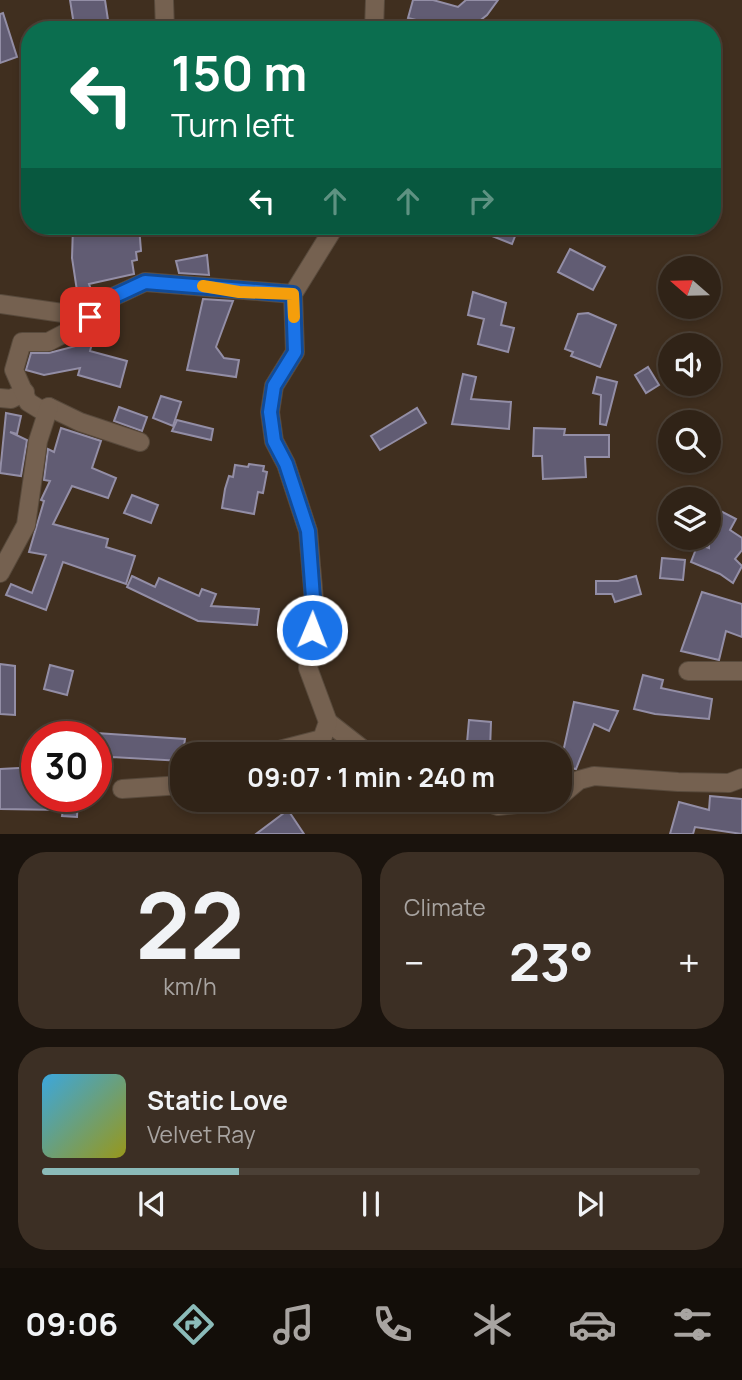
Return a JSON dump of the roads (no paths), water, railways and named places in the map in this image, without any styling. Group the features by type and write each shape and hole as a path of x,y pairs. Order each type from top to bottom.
{"street":[{"path":"164,0 165,21"},
{"path":"374,21 375,0"},
{"path":"329,235 293,294 295,352 274,386 270,412 274,441 286,464 308,531 314,611 308,668 328,722 354,742"},
{"path":"140,442 48,407 41,410 28,402 14,370 22,342 48,342 90,317 115,296 145,282 293,294"},
{"path":"0,304 90,317"},
{"path":"0,398 11,398 25,392"},
{"path":"0,573 26,525 38,441 48,407"},
{"path":"688,671 742,671"},
{"path":"310,742 322,739 328,722"},
{"path":"572,786 579,780 594,776 729,783 742,778"},
{"path":"122,789 170,786"}]}
